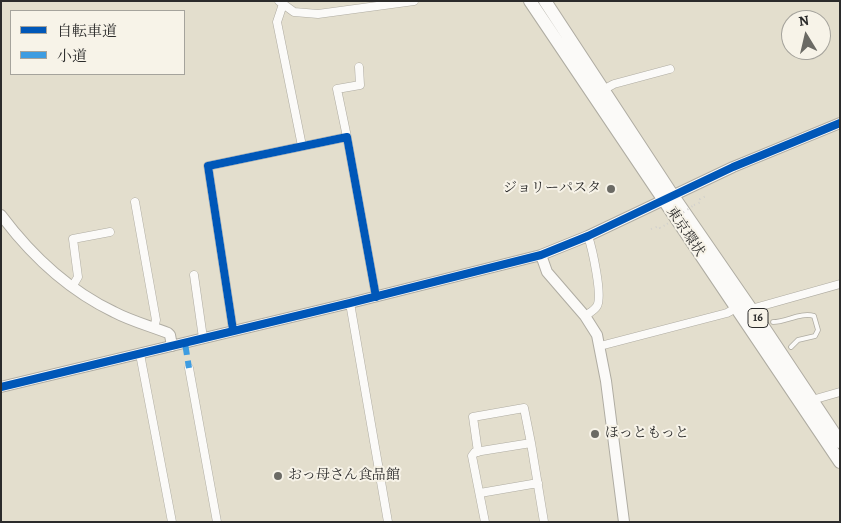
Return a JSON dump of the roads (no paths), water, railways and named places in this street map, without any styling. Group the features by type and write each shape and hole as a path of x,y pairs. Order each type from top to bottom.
{"highway":[{"name":"東京環状","path":"530,1 599,93"},
{"name":"東京環状","path":"544,1 599,93 668,198 736,308 840,462"},
{"name":"東京環状","path":"668,198 752,309 840,442"}],"street":[{"path":"302,146 277,22 281,3 294,12 318,14 414,1"},
{"path":"359,67 360,85 337,89 376,297"},
{"path":"599,93 614,84 670,69"},
{"path":"1,387 232,330 376,297 541,255 588,236 733,167 840,123"},
{"path":"232,330 208,166 347,137"},
{"path":"135,202 156,320 154,328"},
{"path":"1,215 15,234 51,271 72,287 114,313 168,333 172,346"},
{"path":"72,287 78,277 72,238 110,232"},
{"path":"586,316 597,306 599,298 594,256 588,236"},
{"path":"541,255 547,272 586,316 597,334 624,522"},
{"path":"194,275 203,338"},
{"path":"752,309 840,284"},
{"path":"350,303 388,522"},
{"path":"600,346 730,312 736,308"},
{"path":"140,354 172,522"},
{"path":"189,368 217,522"},
{"path":"812,400 840,392"},
{"path":"478,452 473,417 524,408 544,522"},
{"path":"485,522 472,456 475,452 531,443"},
{"path":"480,493 538,483"}],"lane":[{"path":"773,322 781,322 808,315 814,316 818,330 815,336 798,340 791,347"}],"place":[{"name":"ジョリーパスタ","path":"611,189"},
{"name":"ほっともっと","path":"595,434"},
{"name":"おっ母さん食品館","path":"278,476"}]}
